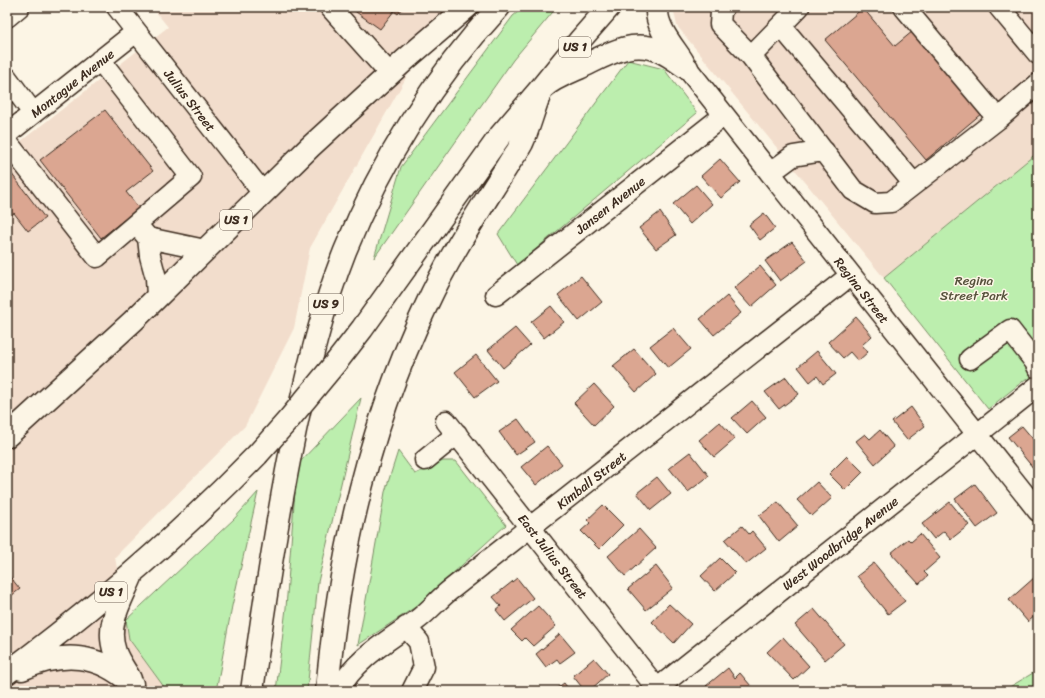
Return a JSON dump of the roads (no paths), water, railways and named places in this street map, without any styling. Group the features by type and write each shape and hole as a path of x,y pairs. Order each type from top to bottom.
{"highway":[{"name":"US 1","path":"7,436 157,297 310,147 466,7"},
{"name":"US 9","path":"252,691 287,469 307,374 324,310 334,281 358,220 403,135 454,60 471,38 499,7"},
{"name":"US 1","path":"7,674 134,572 209,504 257,455 338,360 362,329 500,136 609,7"},
{"path":"656,7 657,19 660,27 687,68"},
{"path":"327,691 338,599 353,519 369,456 396,376 437,283 459,244 522,143 542,88 553,80 608,54 630,47 638,46 658,50 687,68"},
{"path":"7,417 40,406"},
{"path":"134,572 116,613 111,632 115,652 135,687"},
{"path":"7,674 48,660 75,657 96,661 115,670 135,687"}],"street":[{"path":"7,17 19,7"},
{"path":"330,7 390,74"},
{"path":"724,7 721,12 720,24 751,56 854,190 875,203 891,202 998,119 1038,84"},
{"path":"751,56 799,7"},
{"path":"904,7 998,119"},
{"path":"999,7 1038,54"},
{"name":"Julius Street","path":"120,8 136,32 263,193"},
{"path":"781,26 914,184"},
{"name":"Montague Avenue","path":"7,134 136,32"},
{"path":"7,142 97,257 142,231 191,177 100,60"},
{"name":"Regina Street","path":"687,68 1038,511"},
{"path":"7,78 33,114"},
{"name":"Jansen Avenue","path":"496,295 724,115"},
{"path":"770,172 793,156 824,151"},
{"path":"142,231 205,250"},
{"path":"142,231 156,278 157,297"},
{"name":"Kimball Street","path":"338,691 344,680 361,660 428,611 449,591 851,275"},
{"path":"970,359 1010,330 1038,368"},
{"name":"West Woodbridge Avenue","path":"657,690 1033,391"},
{"name":"East Julius Street","path":"425,460 452,428 657,690"},
{"path":"406,627 419,642 424,667 412,691"}],"park label":[{"name":"Regina Street Park","path":"974,288"}]}
